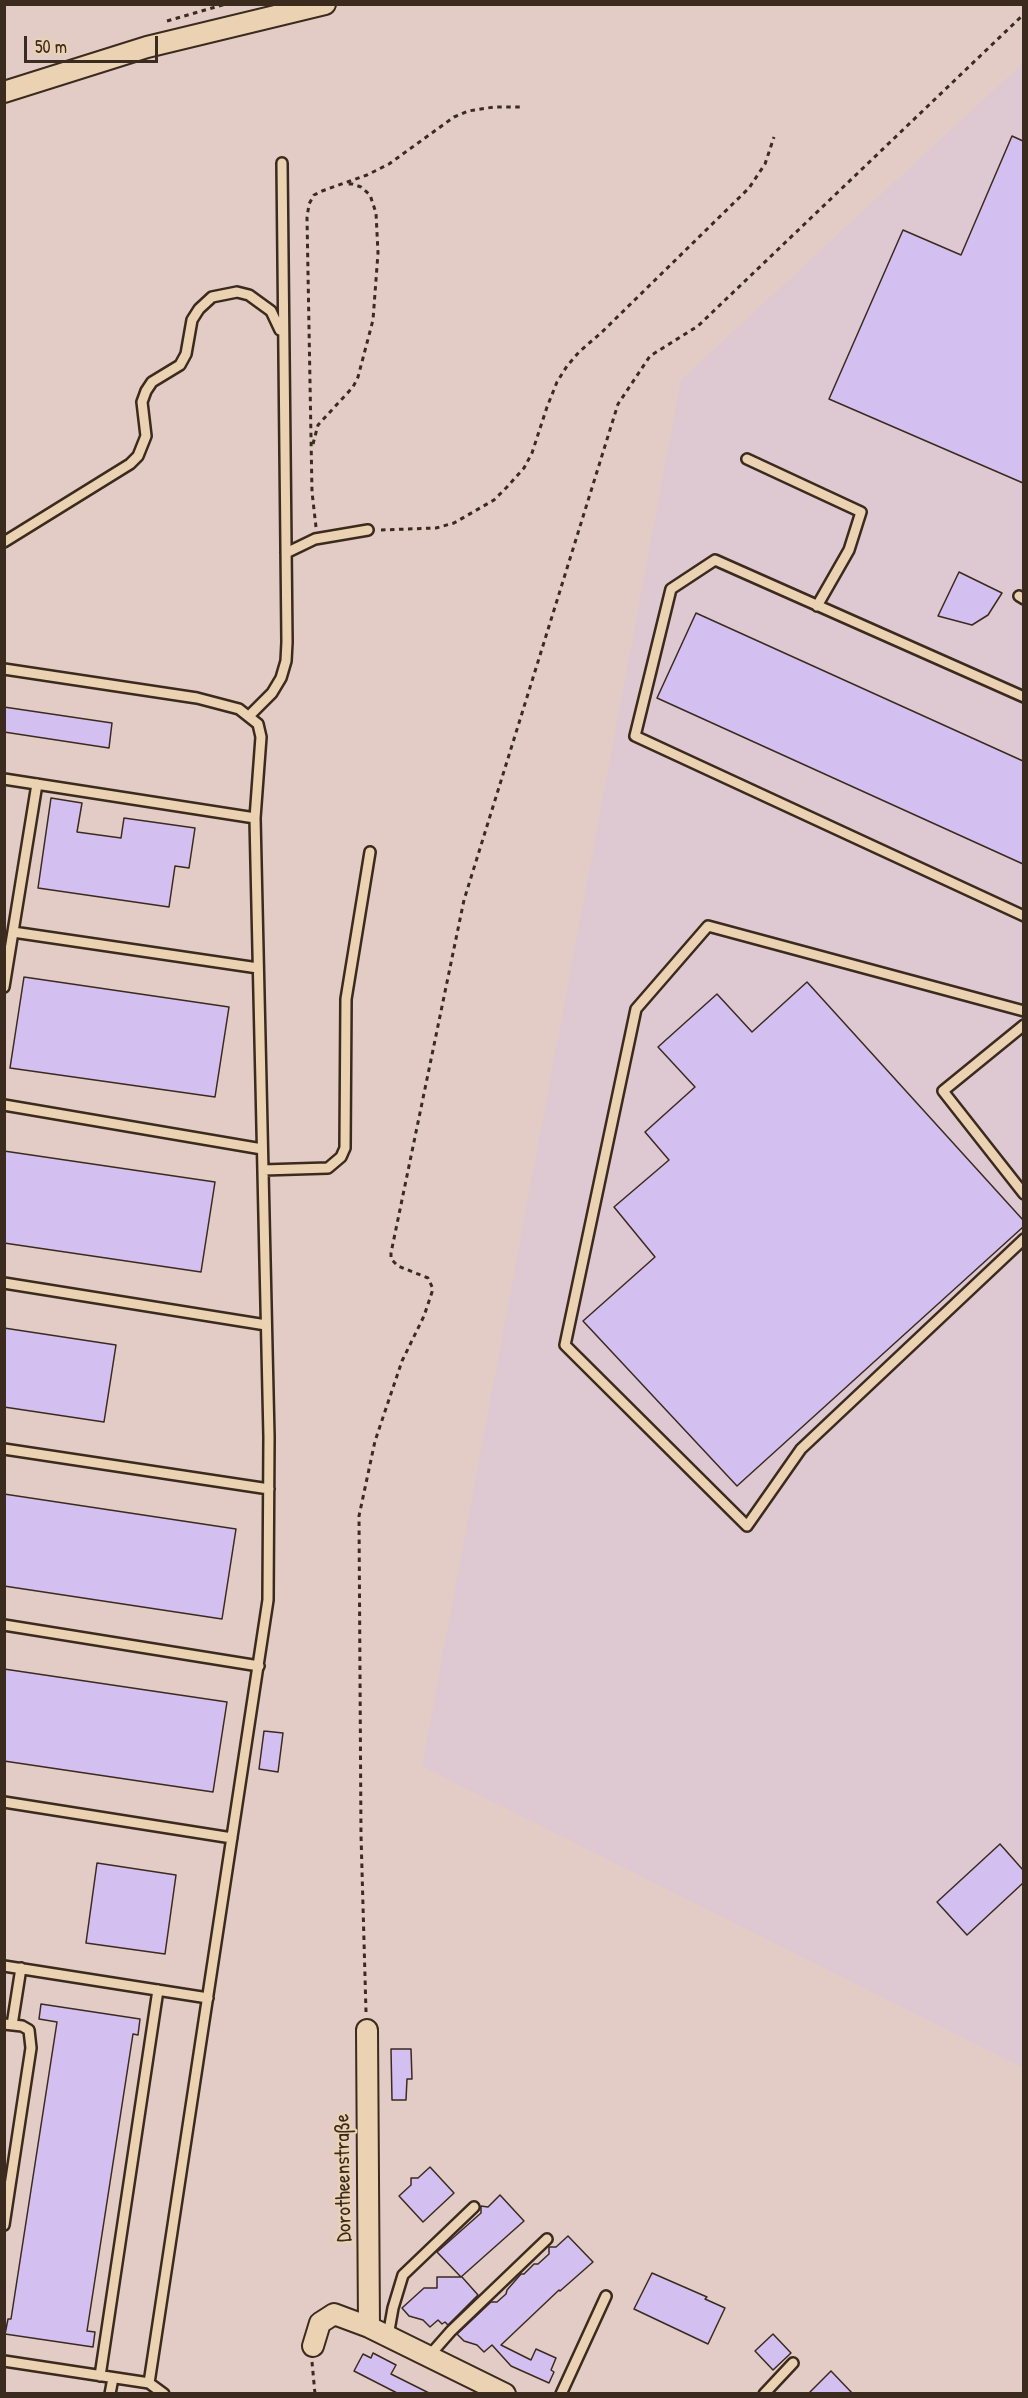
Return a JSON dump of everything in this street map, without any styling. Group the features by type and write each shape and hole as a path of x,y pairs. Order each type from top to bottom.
{"street":[{"path":"4,92 216,28 325,4"},
{"name":"Dorotheenstraße","path":"367,2030 369,2327"},
{"path":"313,2346 320,2323 334,2314 369,2327 505,2394"}],"lane":[{"path":"250,716 272,693 281,678 286,661 282,163"},
{"path":"4,542 130,464 138,456 146,436 142,402 146,391 152,382 180,365 186,354 192,320 199,309 212,297 237,292 260,301 271,310 278,321 284,341"},
{"path":"747,459 861,512 849,550 817,606"},
{"path":"286,553 302,543 318,538 368,530"},
{"path":"1023,697 715,560 671,589 635,736 1023,916"},
{"path":"4,669 197,698 239,709 258,724 261,737 255,818 269,1489 268,1600 148,2384"},
{"path":"4,779 255,818"},
{"path":"4,987 37,784"},
{"path":"263,1170 328,1168 341,1157 345,1148 346,999 370,852"},
{"path":"1023,1011 708,926 636,1009 565,1345 747,1526 801,1449 1023,1239"},
{"path":"13,932 258,968"},
{"path":"1023,1025 943,1091 1023,1194"},
{"path":"4,1105 262,1149"},
{"path":"4,1283 266,1324"},
{"path":"4,1449 269,1489"},
{"path":"4,1625 259,1666"},
{"path":"4,1803 232,1838"},
{"path":"4,1965 208,1998"},
{"path":"4,2225 31,2048 29,2030 8,2024 21,1968"},
{"path":"100,2376 158,1990"},
{"path":"388,2336 403,2275 474,2207"},
{"path":"429,2356 451,2331 547,2239"},
{"path":"561,2394 606,2296"},
{"path":"4,2361 148,2384 164,2394"},
{"path":"764,2394 793,2363"},
{"path":"110,2394 113,2378"}],"path":[{"path":"367,2030 361,1835 359,1516 375,1441 402,1361 424,1316 433,1289 428,1278 398,1266 391,1258 391,1253 464,900 618,404 650,356 698,327 1023,14"},
{"path":"318,538 313,511 307,218 309,204 314,195 389,164 434,130 468,111 494,107 522,107"},
{"path":"368,530 429,528 454,523 494,500 507,488 524,468 532,453 557,382 567,366 749,188 765,164 774,137"},
{"path":"312,452 318,425 353,387 358,377 373,320 378,231 370,195 361,187 352,184 338,185"},
{"path":"313,2346 315,2394"}],"shaded area":[{"path":"1023,63 1023,2068 422,1766 681,380"}],"building":[{"path":"1012,136 1023,141 1023,483 829,399 903,230 961,255"},
{"path":"959,572 1002,593 988,615 972,625 938,616"},
{"path":"696,613 1023,761 1023,864 657,698"},
{"path":"4,707 112,723 109,748 4,732"},
{"path":"51,798 82,803 77,832 121,838 124,818 195,828 189,868 175,866 169,907 38,888"},
{"path":"24,977 229,1007 215,1097 10,1068"},
{"path":"807,982 1023,1220 1023,1227 737,1486 583,1321 655,1257 614,1207 669,1160 645,1132 695,1087 658,1047 717,994 752,1032"},
{"path":"4,1151 215,1182 201,1272 4,1243"},
{"path":"4,1328 116,1345 104,1422 4,1407"},
{"path":"4,1494 236,1529 222,1619 4,1586"},
{"path":"4,1669 227,1702 213,1792 4,1761"},
{"path":"264,1731 283,1733 278,1772 259,1769"},
{"path":"1000,1844 1023,1870 1023,1883 967,1935 937,1902"},
{"path":"97,1863 176,1875 165,1954 86,1943"},
{"path":"41,2004 140,2019 138,2035 133,2034 87,2331 95,2332 93,2347 5,2334 8,2319 11,2319 57,2022 39,2019"},
{"path":"391,2049 411,2049 412,2079 407,2079 406,2100 392,2100"},
{"path":"430,2167 454,2193 423,2222 399,2196 411,2185 411,2178 418,2178"},
{"path":"500,2195 524,2221 461,2277 437,2252 481,2213 481,2206 488,2207"},
{"path":"568,2236 593,2262 559,2290 501,2345 531,2360 536,2349 556,2358 551,2370 554,2372 549,2383 511,2366 492,2345 484,2352 477,2345 464,2341 457,2334 491,2302 497,2302 506,2294 521,2274 549,2254 549,2247 556,2247"},
{"path":"652,2273 707,2297 705,2299 725,2308 708,2344 634,2309"},
{"path":"437,2277 462,2277 478,2295 448,2325 438,2320 430,2327 423,2320 409,2316 402,2308 424,2288 437,2288"},
{"path":"773,2334 791,2353 773,2370 755,2351"},
{"path":"373,2353 396,2365 391,2374 431,2394 399,2394 354,2371 363,2354 371,2358"},
{"path":"831,2371 853,2394 808,2394"}]}
